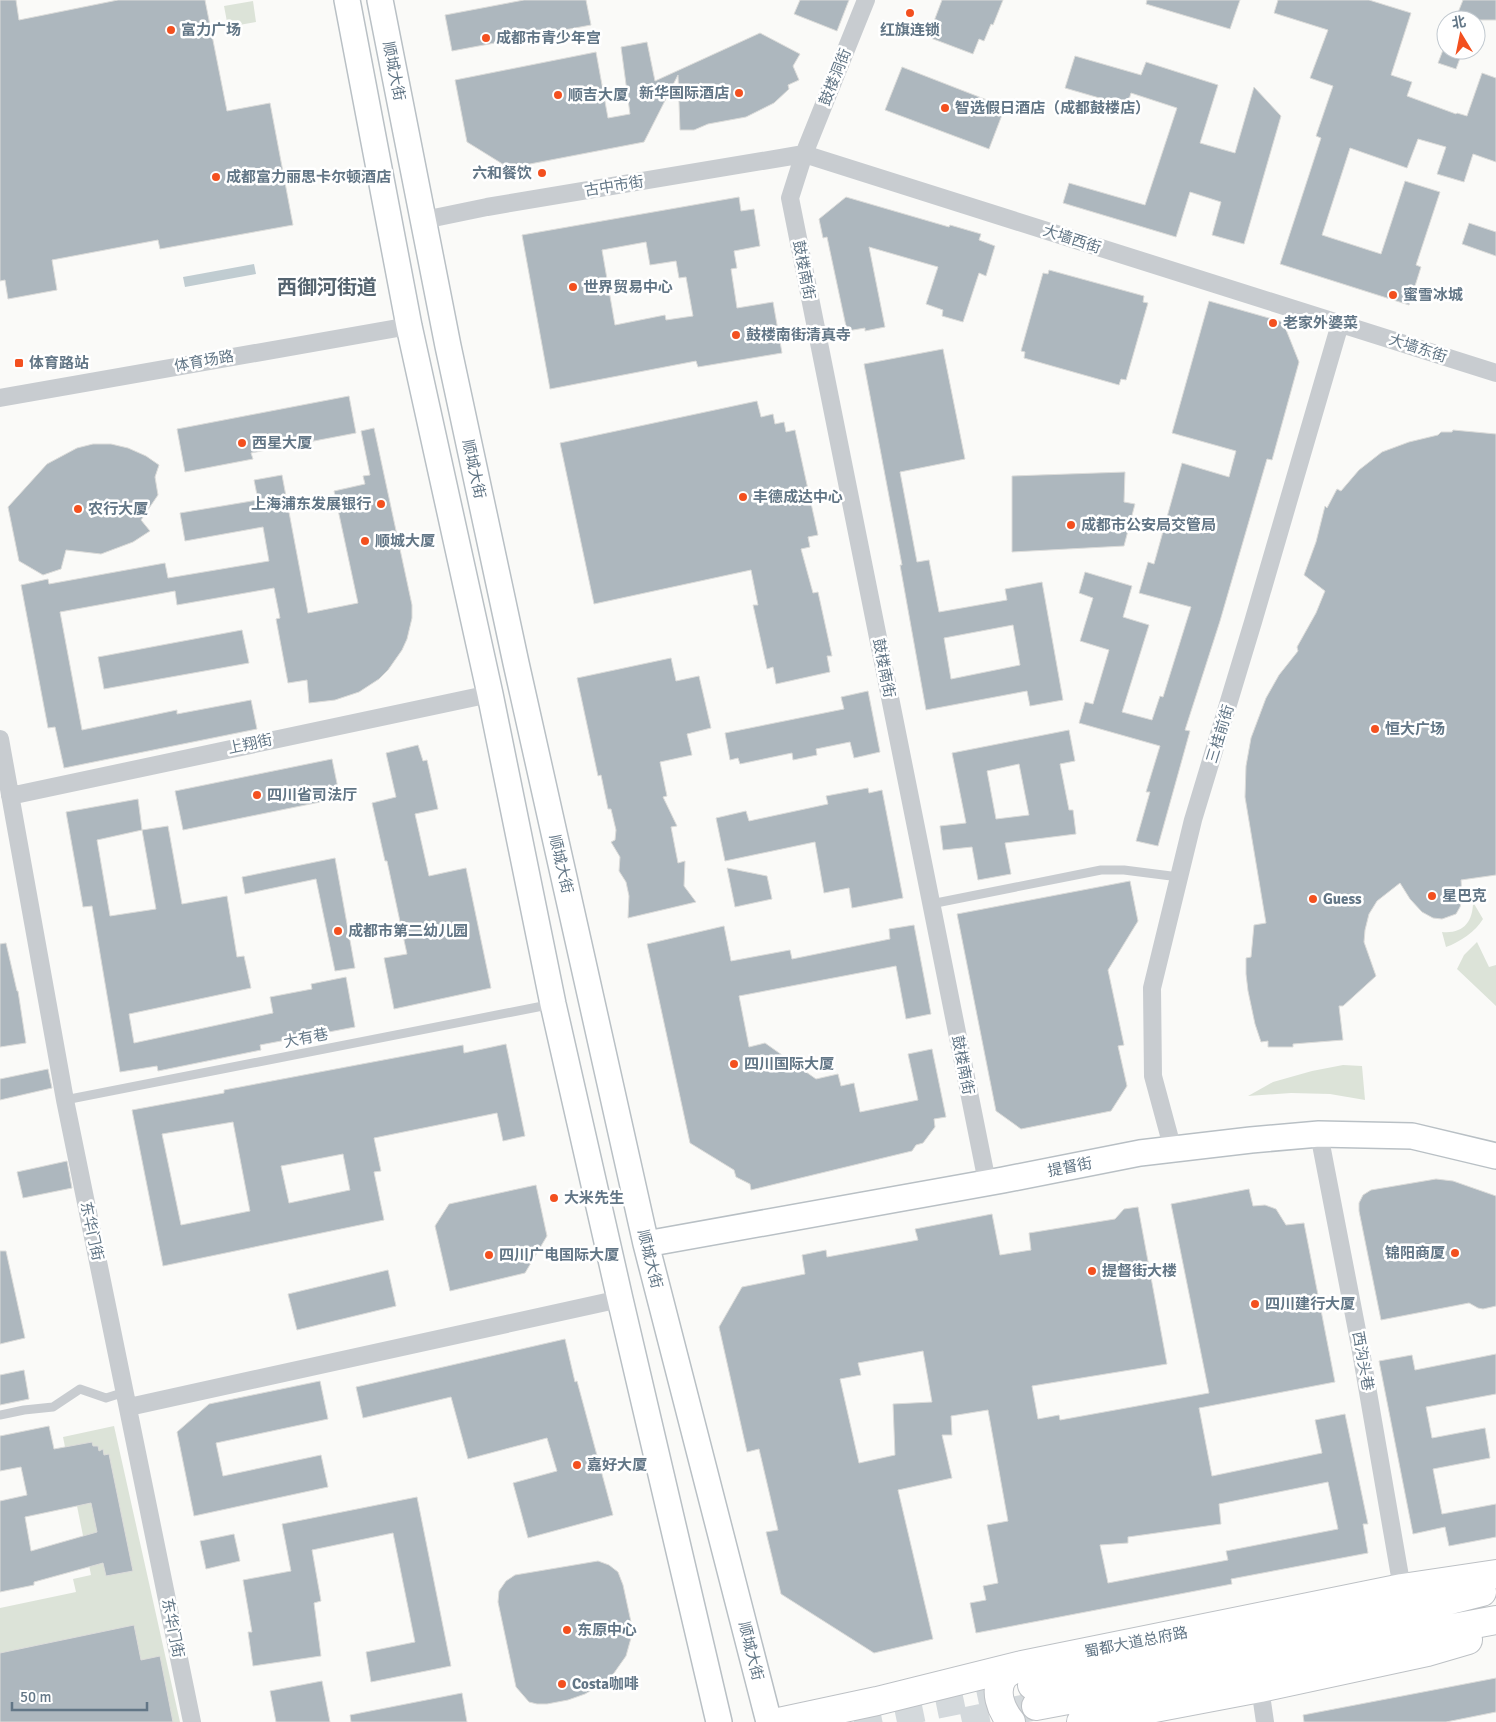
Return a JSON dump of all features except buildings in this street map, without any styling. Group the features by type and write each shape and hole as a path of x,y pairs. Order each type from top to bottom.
{"main road":[{"path":"347,0 409,326 490,694 553,1004 719,1722"},
{"name":"顺城大街","path":"380,0 448,346 514,654 646,1244 769,1722"},
{"name":"提督街","path":"646,1244 1140,1152 1173,1150 1251,1140 1319,1134 1412,1136 1496,1156"},
{"name":"蜀都大道总府路","path":"1030,1686 1402,1588 1496,1574"},
{"name":"蜀都大道总府路","path":"1030,1686 1419,1608 1496,1588"},
{"name":"蜀都大道总府路","path":"779,1722 877,1701 1030,1686 1496,1620"},
{"path":"1081,1722 1260,1688 1427,1652 1496,1633"},
{"path":"1011,1722 1000,1705 1000,1685 1005,1676 1030,1686"}],"street":[{"name":"鼓楼洞街","path":"804,154 866,0"},
{"name":"古中市街","path":"424,220 487,207 804,154"},
{"name":"大墙西街","path":"804,154 1340,324"},
{"name":"鼓楼南街","path":"804,154 790,198 987,1182"},
{"name":"大墙东街","path":"1340,324 1496,373"},
{"name":"三桂前街","path":"1173,1150 1153,1076 1152,988 1193,820 1254,622 1340,324"},
{"name":"体育场路","path":"0,398 409,326"},
{"name":"上翔街","path":"10,796 490,694"},
{"name":"东华门街","path":"0,739 65,1100 192,1722"},
{"name":"西沟头巷","path":"1319,1134 1360,1346 1402,1588"},
{"path":"127,1400 620,1300"},
{"path":"1260,1688 1265,1722"}],"lane":[{"path":"931,904 1100,870 1124,870 1179,877"},
{"name":"大有巷","path":"65,1100 553,1004"},
{"path":"0,1415 52,1406 80,1389 106,1398 127,1400"}],"shaded area":[{"path":"253,1 256,22 228,27 224,6"},
{"path":"254,264 256,274 185,287 183,277"},
{"path":"1473,902 1483,919 1467,936 1446,947 1442,932 1461,929 1469,921"},
{"path":"1477,942 1489,967 1496,965 1496,1006 1457,969 1464,955"},
{"path":"1343,1065 1362,1066 1365,1100 1330,1094 1291,1093 1248,1096 1273,1082"},
{"path":"114,1426 180,1722 0,1722 0,1608 76,1592 73,1579 91,1575 63,1437"}],"tunnel":[{"path":"854,1722 1032,1685"},
{"path":"962,1722 1036,1706"}],"place":[{"name":"红旗连锁","path":"910,13"},
{"name":"富力广场","path":"171,30"},
{"name":"成都市青少年宫","path":"486,38"},
{"name":"新华国际酒店","path":"739,93"},
{"name":"顺吉大厦","path":"558,95"},
{"name":"智选假日酒店（成都鼓楼店）","path":"945,108"},
{"name":"六和餐饮","path":"542,173"},
{"name":"成都富力丽思卡尔顿酒店","path":"216,177"},
{"name":"世界贸易中心","path":"573,287"},
{"name":"蜜雪冰城","path":"1393,295"},
{"name":"老家外婆菜","path":"1273,323"},
{"name":"鼓楼南街清真寺","path":"736,335"},
{"name":"体育路站","path":"19,363"},
{"name":"西星大厦","path":"242,443"},
{"name":"丰德成达中心","path":"743,497"},
{"name":"上海浦东发展银行","path":"381,504"},
{"name":"农行大厦","path":"78,509"},
{"name":"成都市公安局交管局","path":"1071,525"},
{"name":"顺城大厦","path":"365,541"},
{"name":"恒大广场","path":"1375,729"},
{"name":"四川省司法厅","path":"257,795"},
{"name":"星巴克","path":"1432,896"},
{"name":"Guess","path":"1313,899"},
{"name":"成都市第二幼儿园","path":"338,931"},
{"name":"四川国际大厦","path":"734,1064"},
{"name":"大米先生","path":"554,1198"},
{"name":"锦阳商厦","path":"1455,1253"},
{"name":"四川广电国际大厦","path":"489,1255"},
{"name":"提督街大楼","path":"1092,1271"},
{"name":"四川建行大厦","path":"1255,1304"},
{"name":"嘉好大厦","path":"577,1465"},
{"name":"东原中心","path":"567,1630"},
{"name":"Costa咖啡","path":"562,1684"}],"district":[{"name":"西御河街道","path":"327,287"}]}
